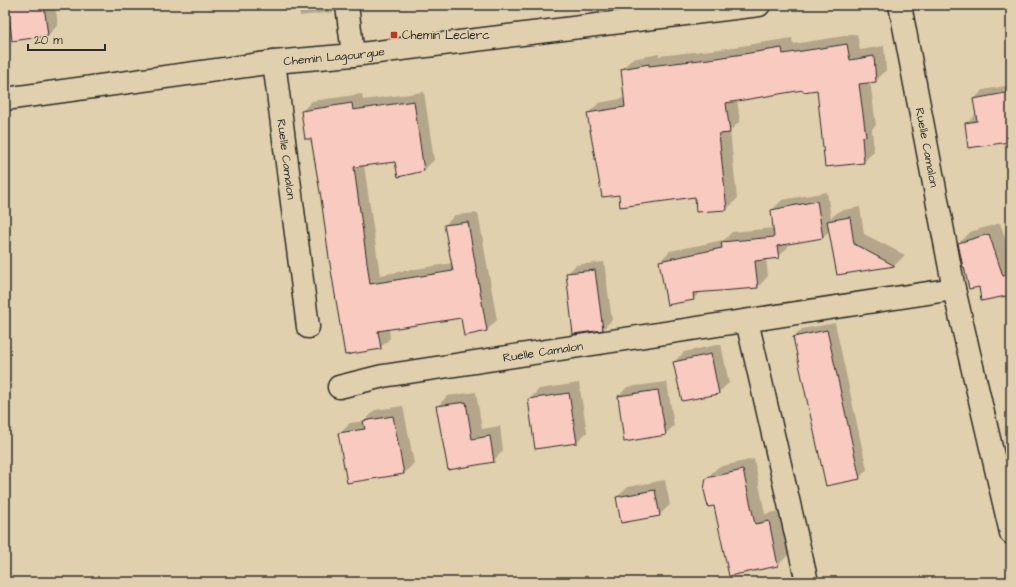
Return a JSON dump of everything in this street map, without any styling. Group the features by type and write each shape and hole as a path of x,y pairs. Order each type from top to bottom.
{"street":[{"path":"347,5 353,54"},
{"name":"Chemin Lagourgue","path":"5,99 274,62 353,54 759,5"},
{"name":"Ruelle Camalon","path":"900,5 954,289 1011,533"},
{"name":"Ruelle Camalon","path":"274,62 308,327"},
{"name":"Ruelle Camalon","path":"339,387 383,376 954,289"},
{"path":"747,321 807,582"}],"building":[{"path":"8,5 44,5 48,36 12,41"},
{"path":"847,44 850,60 874,56 876,82 859,84 866,136 862,137 864,163 825,167 817,90 803,92 803,90 726,103 730,133 719,134 727,210 696,212 695,197 620,207 619,195 602,197 587,113 625,107 621,69 649,64 649,66 717,58 782,48 783,54"},
{"path":"1011,92 1011,123 1006,124 1009,142 968,148 965,123 977,121 973,99"},
{"path":"414,101 424,171 398,177 395,162 354,167 370,284 453,271 444,225 468,222 487,331 464,336 461,318 378,331 381,349 345,355 311,139 305,139 301,111 352,103 353,110"},
{"path":"817,201 823,238 777,246 779,258 755,261 758,288 693,293 694,300 667,305 659,261 722,248 721,242 774,237 771,210"},
{"path":"850,217 854,244 895,266 837,275 827,221"},
{"path":"989,234 1003,276 1011,274 1011,295 981,301 979,287 969,289 958,243"},
{"path":"595,270 603,330 573,334 566,273"},
{"path":"827,330 860,479 826,486 793,337"},
{"path":"711,354 719,394 682,401 673,362"},
{"path":"658,390 666,435 624,442 618,396"},
{"path":"569,393 577,443 535,449 528,399"},
{"path":"466,402 472,439 490,436 494,462 448,470 436,406"},
{"path":"393,416 404,474 347,483 338,433 365,429 363,421"},
{"path":"743,470 755,524 769,521 778,566 729,576 714,506 708,507 704,490 706,478"},
{"path":"655,490 660,516 621,523 616,497"}],"place":[{"name":"Chemin Leclerc","path":"394,35"}]}
